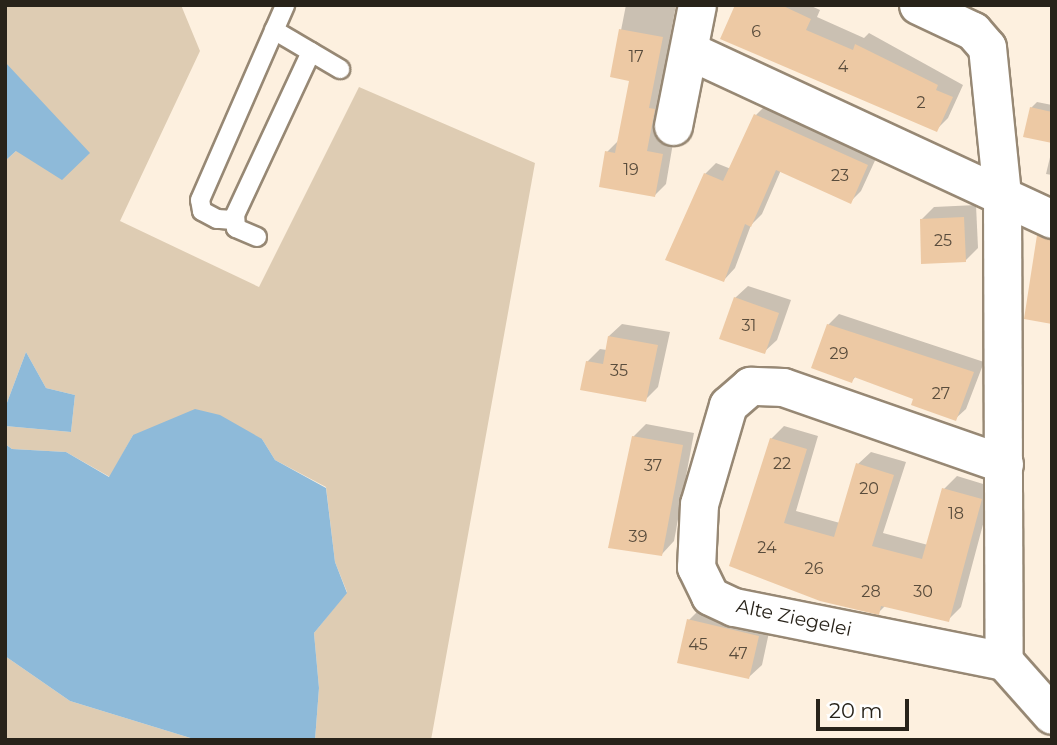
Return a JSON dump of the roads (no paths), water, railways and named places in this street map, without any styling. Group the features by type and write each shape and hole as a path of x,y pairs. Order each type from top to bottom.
{"street":[{"path":"673,126 697,5"},
{"path":"918,5 973,31 987,47 1002,195 1004,661 1052,715"},
{"path":"690,51 1052,219"},
{"name":"Alte Ziegelei","path":"1004,464 783,387 750,386 728,405 699,504 696,567 710,596 734,607 1004,661"}],"lane":[{"path":"233,220 202,211 200,200 285,5"},
{"path":"274,30 340,69"},
{"path":"257,237 236,228 233,220 311,52"}],"water":[{"path":"5,62 90,153 62,180 16,151 5,161"},
{"path":"26,352 46,388 75,395 71,432 5,426 5,408"},
{"path":"195,409 220,415 262,439 275,460 326,488 335,562 347,593 314,633 319,688 315,740 197,740 70,701 5,656 5,444 12,449 66,452 109,477 133,435"}]}
